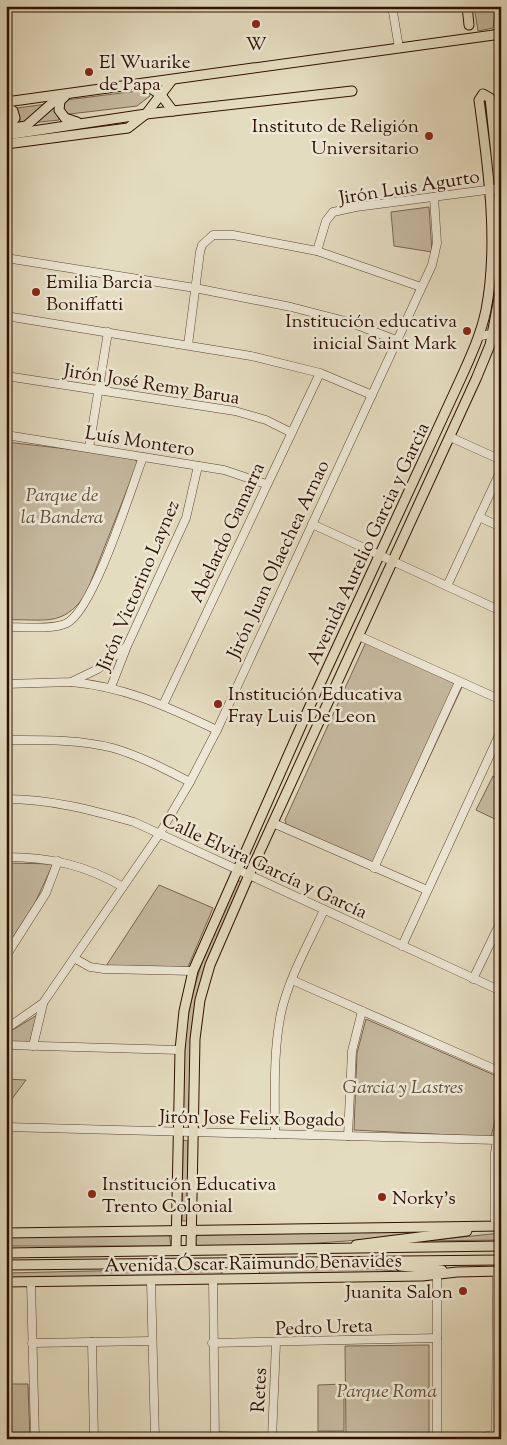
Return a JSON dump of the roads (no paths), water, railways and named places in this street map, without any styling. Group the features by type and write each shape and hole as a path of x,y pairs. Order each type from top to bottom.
{"main road":[{"path":"467,6 470,26"},
{"path":"6,102 501,34"},
{"path":"6,144 128,128 146,114 172,80"},
{"path":"144,84 161,95 173,111"},
{"path":"6,135 146,114 352,91"},
{"path":"65,94 59,106 61,115 68,120 81,123"},
{"path":"6,129 26,126 65,94"},
{"name":"Avenida Aurelio Garcia y Garcia","path":"176,1250 180,1050 184,1011 193,972 236,869 478,337 487,300 490,267 489,190 479,100 483,94 490,98 501,202"},
{"path":"6,107 13,110 16,118 6,129"},
{"name":"Avenida Aurelio Garcia y Garcia","path":"191,1250 195,1039 200,1000 210,965 249,875 497,332 501,287"},
{"path":"329,1250 498,1226"},
{"name":"Avenida Óscar Raimundo Benavides","path":"6,1233 498,1226"},
{"name":"Avenida Óscar Raimundo Benavides","path":"6,1253 329,1250 501,1246"},
{"name":"Avenida Óscar Raimundo Benavides","path":"6,1265 501,1260"},
{"path":"345,1261 457,1272"},
{"name":"Avenida Óscar Raimundo Benavides","path":"6,1282 151,1281 499,1271"}],"street":[{"path":"392,6 399,48"},
{"name":"Jirón Luis Agurto","path":"317,251 326,221 333,212 356,207 500,188"},
{"name":"Jirón Juan Olaechea Arnao","path":"6,1029 43,1003 160,832 190,782 217,730 432,265 437,243 434,197"},
{"path":"188,345 200,252 207,239 213,235 233,235 317,251 421,287"},
{"path":"6,258 195,288 321,313 396,340"},
{"path":"6,316 251,356 320,373 372,395"},
{"path":"89,448 108,332"},
{"path":"478,337 497,332"},
{"name":"Abelardo Gamarra","path":"163,705 290,432 320,373"},
{"name":"Jirón José Remy Barua","path":"6,376 235,411 266,420 290,432"},
{"name":"Luís Montero","path":"6,436 224,470 266,484"},
{"path":"450,437 501,460"},
{"path":"6,627 50,626 67,623 78,612 94,586 143,457"},
{"name":"Jirón Victorino Laynez","path":"112,687 127,646 186,518 198,466"},
{"path":"448,586 501,470"},
{"path":"479,517 501,527"},
{"path":"312,524 501,611"},
{"path":"359,636 501,700"},
{"path":"72,682 98,669 127,646"},
{"path":"6,684 72,682 112,687 163,705 217,730"},
{"path":"374,868 459,682"},
{"path":"402,946 501,731"},
{"path":"6,740 75,742 112,748 146,760 190,782"},
{"name":"Calle Elvira García y García","path":"6,799 52,803 91,810 160,832 501,991"},
{"path":"273,823 427,890"},
{"path":"6,856 58,861 104,876 123,887"},
{"path":"6,956 42,900 58,861"},
{"path":"275,1134 275,1056 282,1012 292,980 324,910"},
{"path":"473,979 501,922"},
{"path":"74,958 84,964 104,969 193,972"},
{"path":"292,980 501,1072"},
{"path":"33,1046 43,1003"},
{"path":"348,1136 352,1051 362,1011"},
{"path":"6,1045 180,1050"},
{"path":"498,1226 496,1140 501,1114"},
{"name":"Jirón Jose Felix Bogado","path":"6,1128 496,1140"},
{"path":"356,1439 476,1439 496,1434 499,1271"},
{"path":"437,1274 437,1438"},
{"path":"213,1279 212,1343 215,1437 337,1439"},
{"path":"151,1281 155,1439"},
{"path":"31,1282 35,1439"},
{"name":"Pedro Ureta","path":"212,1343 436,1338"},
{"path":"32,1343 152,1341"},
{"path":"92,1342 94,1439"},
{"name":"Retes","path":"272,1438 276,1343"}],"place":[{"name":"W","path":"256,24"},
{"name":"El Wuarike de Papa","path":"89,72"},
{"name":"Instituto de Religión Universitario","path":"429,136"},
{"name":"Emilia Barcia Boniffatti","path":"36,292"},
{"name":"Institución educativa inicial Saint Mark","path":"467,331"},
{"name":"Institución Educativa Fray Luis De Leon","path":"218,704"},
{"name":"Institución Educativa Trento Colonial","path":"92,1194"},
{"name":"Norky's","path":"382,1197"},
{"name":"Juanita Salon","path":"463,1291"}],"park label":[{"name":"Parque de la Bandera","path":"62,505"},
{"name":"Garcia y Lastres","path":"403,1086"},
{"name":"Parque Roma","path":"387,1390"}]}
